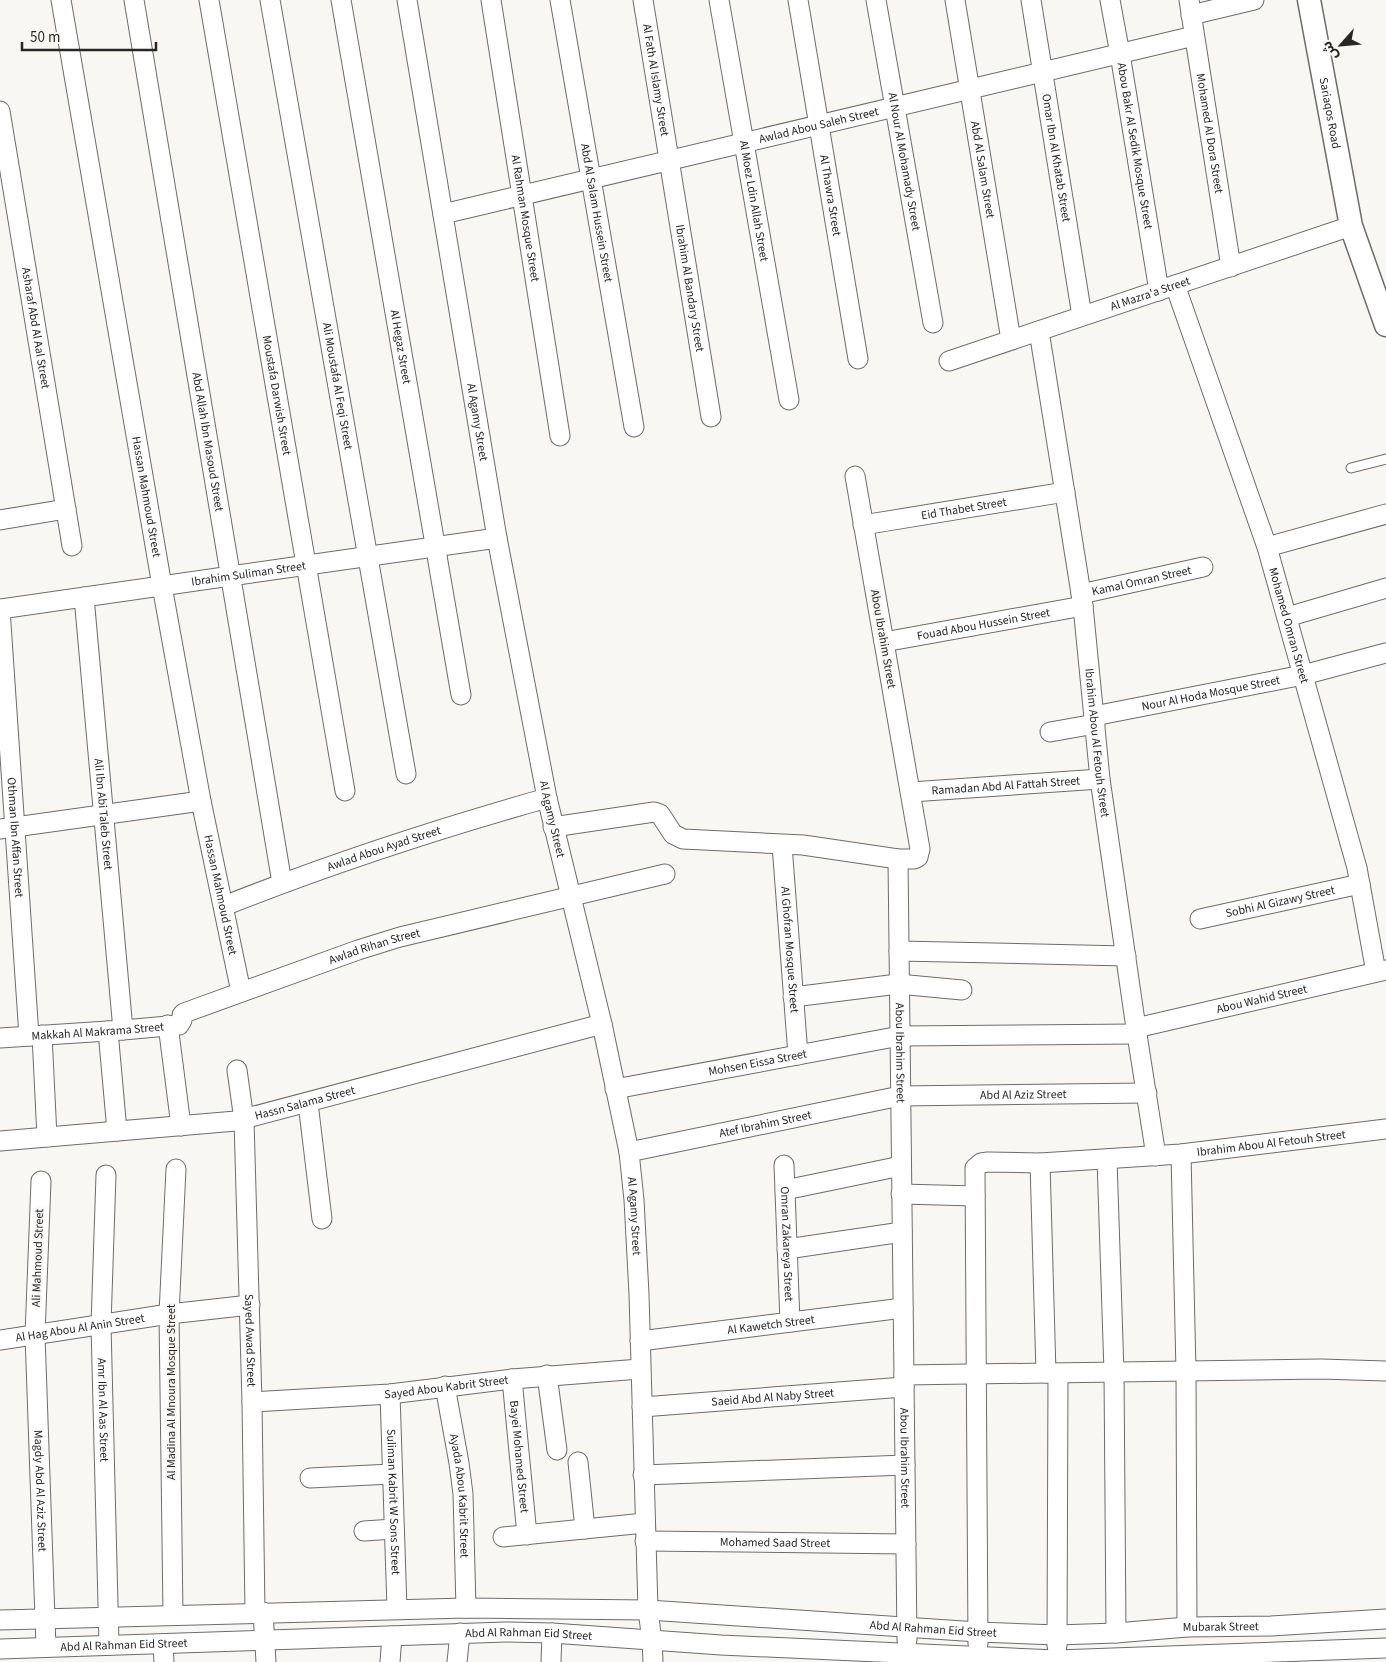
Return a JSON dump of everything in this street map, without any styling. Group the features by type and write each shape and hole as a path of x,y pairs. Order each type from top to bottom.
{"street":[{"name":"Hassan Mahmoud Street","path":"61,0 201,801 241,992"},
{"name":"Abd Allah Ibn Masoud Street","path":"134,0 282,883"},
{"name":"Moustafa Darwish Street","path":"209,0 345,791"},
{"name":"Ali Moustafa Al Feqi Street","path":"270,0 406,774"},
{"name":"Al Hegaz Street","path":"341,0 461,695"},
{"name":"Al Agamy Street","path":"407,0 497,538 547,798 602,1024 629,1152 637,1247 648,1610 653,1662"},
{"name":"Al Rahman Mosque Street","path":"491,0 560,436"},
{"name":"Abd Al Salam Hussein Street","path":"560,0 634,427"},
{"name":"Al Fath Al Islamy Street","path":"643,0 669,161"},
{"name":"Al Moez Ldin Allah Street","path":"720,0 788,400"},
{"name":"Al Thawra Street","path":"798,0 858,359"},
{"name":"Al Nour Al Mohamady Street","path":"876,0 933,323"},
{"name":"Abd Al Salam Street","path":"955,0 1011,340"},
{"name":"Omar Ibn Al Khatab Street","path":"1031,0 1082,316"},
{"name":"Abou Bakr Al Sedik Mosque Street","path":"1110,0 1167,288"},
{"path":"1190,8 1254,0"},
{"name":"Sariaqos Road","path":"1309,0 1351,226 1386,325"},
{"name":"Mohamed Al Dora Street","path":"1190,8 1231,266"},
{"name":"Awlad Abou Saleh Street","path":"443,214 1194,36"},
{"name":"Asharaf Abd Al Aal Street","path":"0,110 72,546"},
{"name":"Ibrahim Al Bandary Street","path":"669,161 711,417"},
{"name":"Al Mazra'a Street","path":"948,361 1351,226"},
{"name":"Mohamed Omran Street","path":"1167,288 1267,547 1360,884 1381,971"},
{"name":"Ibrahim Abou Al Fetouh Street","path":"1039,330 1082,600 1100,779 1156,1156"},
{"name":"Abou Ibrahim Street","path":"855,476 911,792 920,854 914,859 898,859 907,1628 903,1656"},
{"name":"Eid Thabet Street","path":"863,525 1065,492"},
{"path":"0,520 66,509"},
{"path":"1267,547 1386,514"},
{"name":"Ibrahim Suliman Street","path":"0,609 497,538"},
{"name":"Kamal Omran Street","path":"1082,600 1203,567"},
{"path":"1287,617 1386,588"},
{"name":"Ali Ibn Abi Taleb Street","path":"84,597 104,815 116,1030 117,1131"},
{"name":"Fouad Abou Hussein Street","path":"884,642 1082,600"},
{"name":"Othman Ibn Affan Street","path":"0,609 8,828 36,1036"},
{"name":"Nour Al Hoda Mosque Street","path":"1050,732 1094,720 1303,675 1386,653"},
{"name":"Ramadan Abd Al Fattah Street","path":"911,792 1100,779"},
{"name":"Awlad Abou Ayad Street","path":"224,906 369,852 547,798"},
{"path":"8,828 201,801"},
{"path":"553,827 654,812 660,814 674,834 683,839 803,845 898,859"},
{"name":"Al Ghofran Mosque Street","path":"782,845 798,1055"},
{"name":"Awlad Rihan Street","path":"184,1012 400,937 665,874"},
{"name":"Sobhi Al Gizawy Street","path":"1200,919 1360,884"},
{"path":"899,951 1126,956"},
{"name":"Abou Wahid Street","path":"900,1036 1137,1031 1381,971"},
{"path":"794,996 898,984 962,990"},
{"name":"Makkah Al Makrama Street","path":"0,1038 168,1026 181,1023 184,1012"},
{"name":"Hassn Salama Street","path":"0,1140 228,1123 244,1120 602,1024"},
{"path":"168,1026 181,1126"},
{"path":"36,1036 47,1137"},
{"name":"Mohsen Eissa Street","path":"615,1089 900,1036"},
{"name":"Sayed Awad Street","path":"237,1070 244,1120 259,1612 265,1640 266,1662"},
{"name":"Abd Al Aziz Street","path":"900,1096 1147,1093"},
{"name":"Atef Ibrahim Street","path":"629,1152 900,1096"},
{"path":"308,1103 322,1220"},
{"name":"Ibrahim Abou Al Fetouh Street","path":"975,1196 975,1168 981,1163 1108,1159 1181,1154 1386,1129"},
{"path":"1181,1154 1186,1371 1187,1627"},
{"path":"1108,1159 1114,1372 1116,1633"},
{"path":"1040,1162 1052,1373 1057,1661 1386,1648"},
{"name":"Omran Zakareya Street","path":"784,1165 790,1322"},
{"path":"785,1190 901,1166"},
{"name":"Al Madina Al Mnoura Mosque Street","path":"173,1615 169,1314 176,1169"},
{"name":"Amr Ibn Al Aas Street","path":"102,1651 108,1617 101,1325 106,1175"},
{"name":"Ali Mahmoud Street","path":"35,1335 41,1181"},
{"path":"902,1194 975,1196 977,1657"},
{"path":"787,1249 902,1232"},
{"name":"Al Hag Abou Al Anin Street","path":"0,1340 169,1314 250,1305"},
{"name":"Al Kawetch Street","path":"640,1341 903,1308"},
{"name":"Magdy Abd Al Aziz Street","path":"35,1335 44,1619 40,1652"},
{"name":"Sayed Abou Kabrit Street","path":"252,1402 390,1394 512,1378 640,1369"},
{"name":"Saeid Abd Al Naby Street","path":"642,1406 975,1374 1321,1369 1386,1371"},
{"path":"547,1375 557,1450"},
{"name":"Bayei Mohamed Street","path":"512,1378 527,1535"},
{"name":"Ayada Abou Kabrit Street","path":"445,1386 463,1494 466,1608"},
{"name":"Suliman Kabrit W Sons Street","path":"390,1394 396,1609"},
{"path":"578,1462 585,1529"},
{"path":"643,1475 905,1465"},
{"path":"310,1478 392,1474"},
{"path":"364,1530 394,1529"},
{"path":"503,1537 585,1529 645,1532"},
{"name":"Mohamed Saad Street","path":"645,1532 906,1544"},
{"name":"Abd Al Rahman Eid Street","path":"0,1620 396,1609 648,1610 907,1628 1057,1635"},
{"name":"Mubarak Street","path":"1057,1635 1116,1633 1187,1627 1271,1626 1386,1619"},
{"name":"Abd Al Rahman Eid Street","path":"1,1653 102,1651 163,1653 265,1640 506,1632 652,1642 720,1654 977,1657 1057,1661"},
{"path":"457,1662 460,1633"},
{"path":"551,1662 552,1634"},
{"path":"390,1662 392,1636"}],"lane":[{"path":"1351,468 1386,459"}]}
